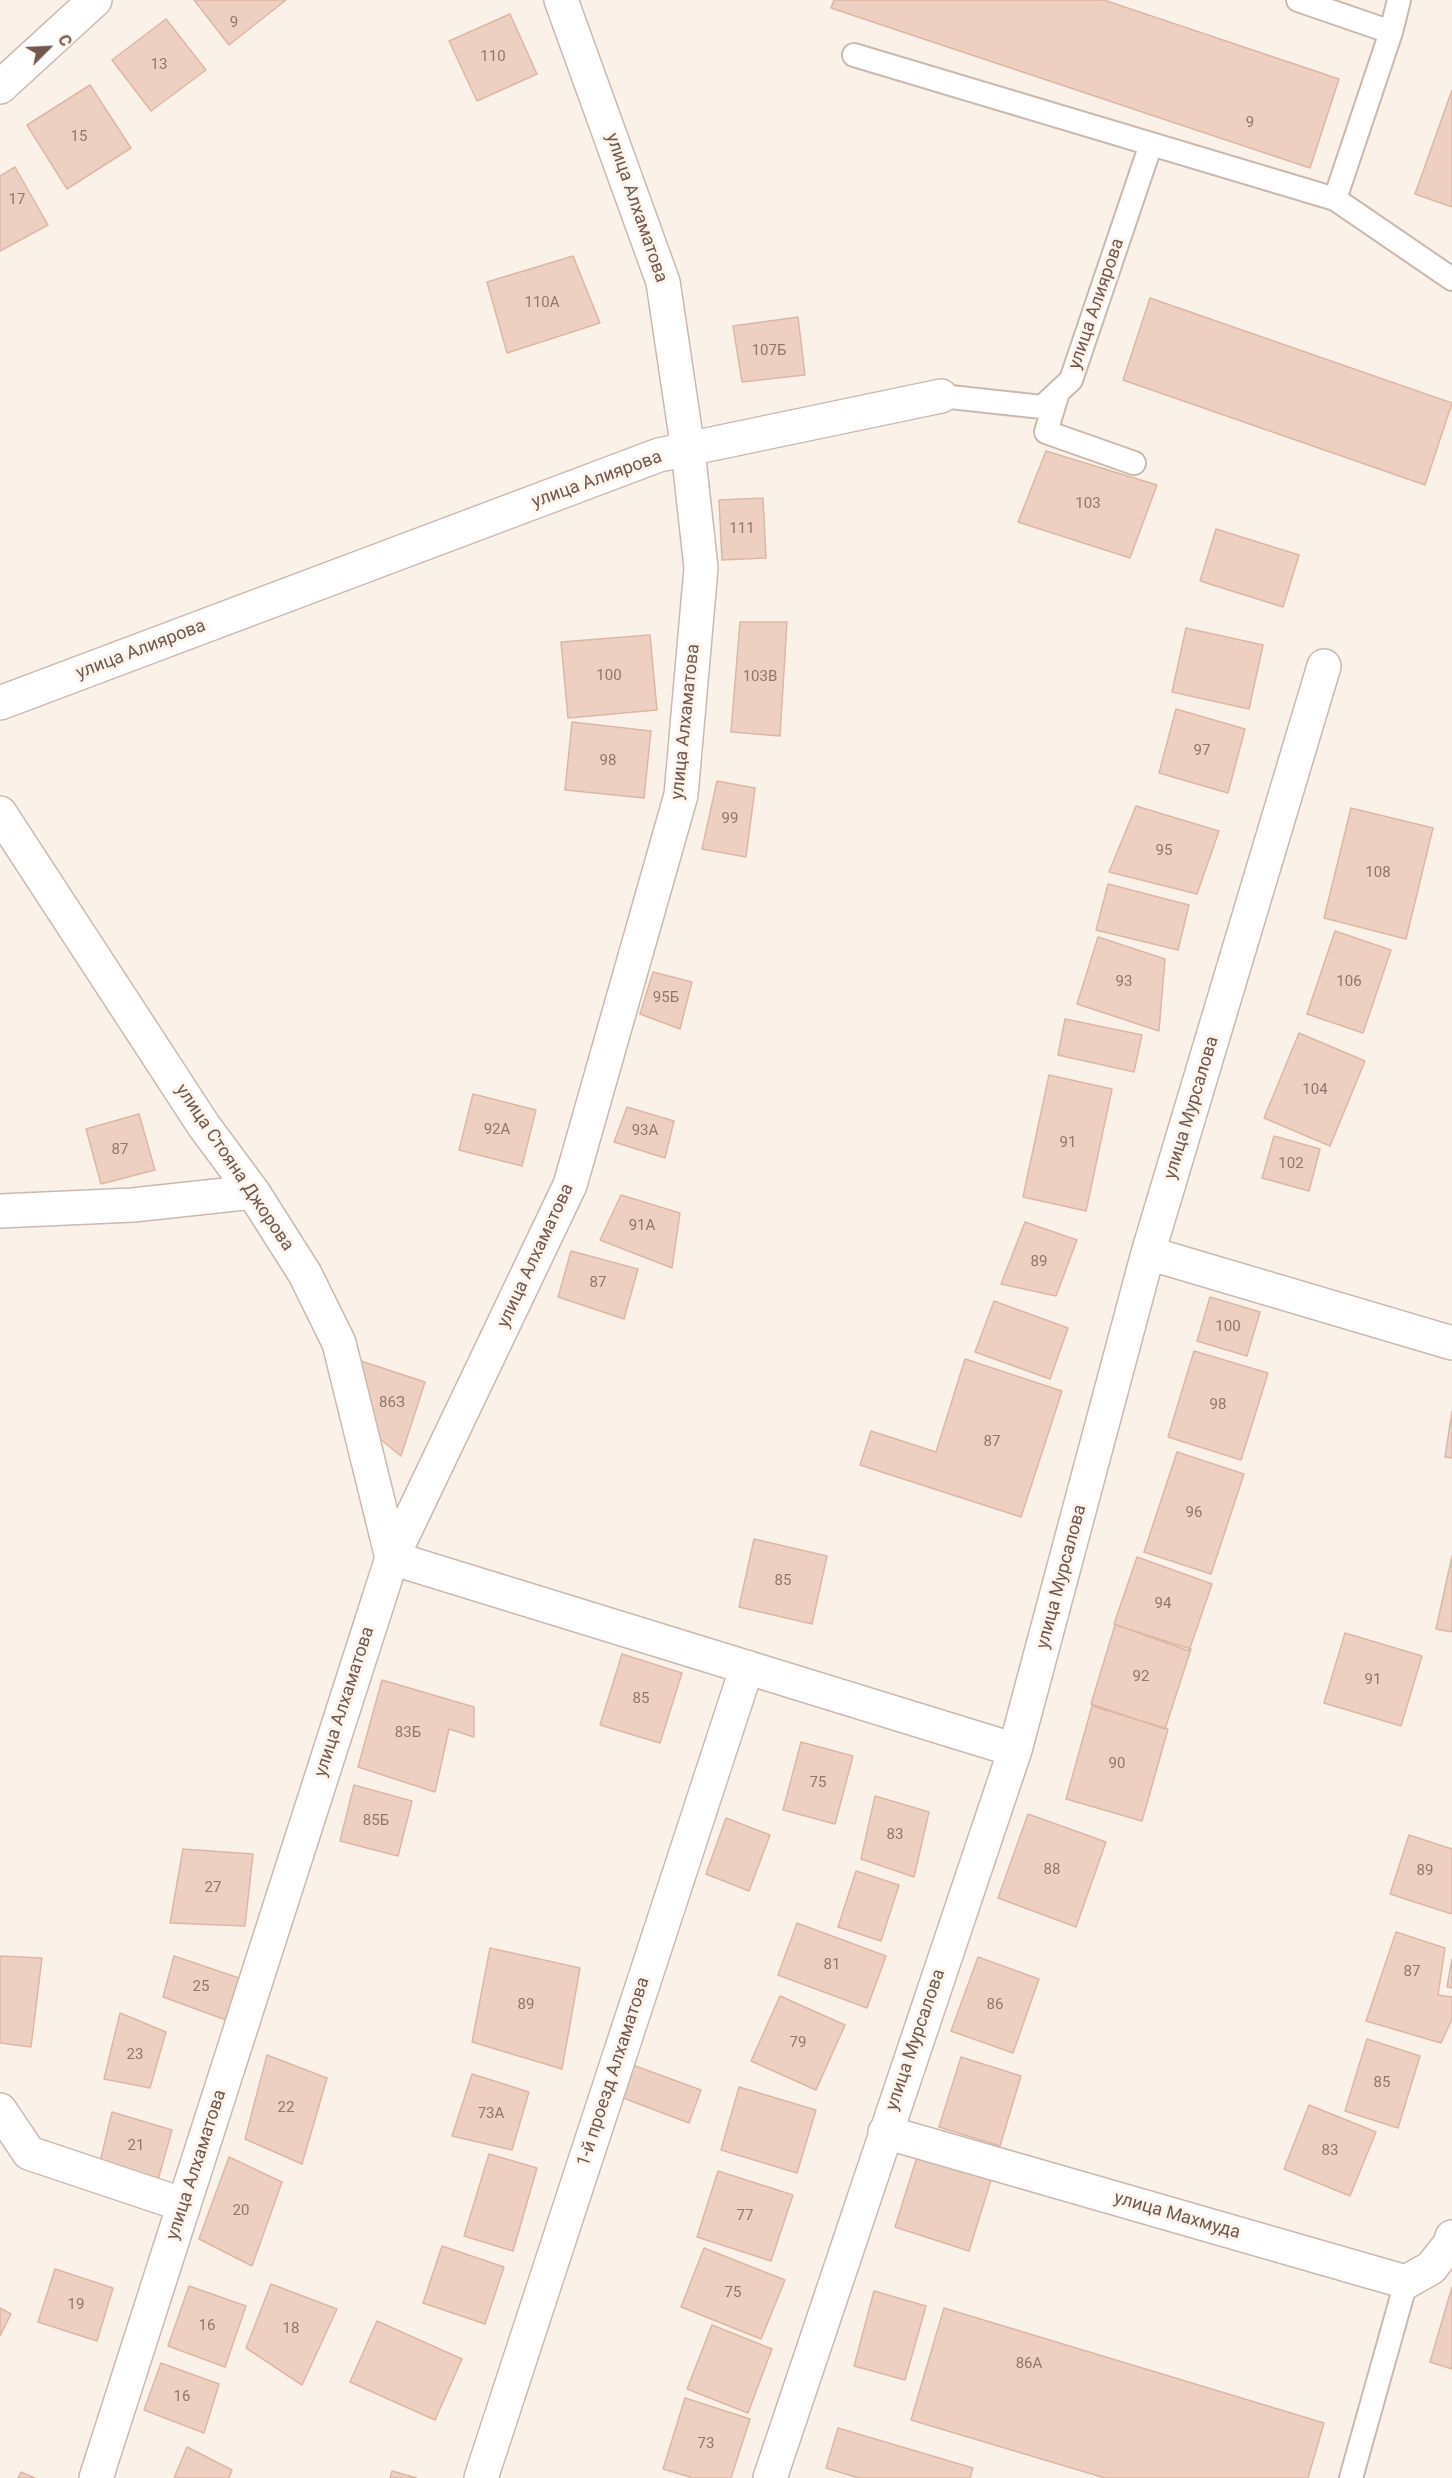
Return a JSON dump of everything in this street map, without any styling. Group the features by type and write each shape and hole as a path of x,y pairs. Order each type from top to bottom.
{"street":[{"path":"0,87 95,0"},
{"name":"улица Алхаматова","path":"96,2478 392,1557 570,1185 681,795 701,568 688,450 663,282 561,0"},
{"name":"улица Алиярова","path":"0,703 659,455 941,396"},
{"name":"улица Мурсалова","path":"770,2478 1015,1750 1148,1253 1324,666"},
{"name":"улица Стояна Джорова","path":"0,813 204,1126 253,1192 305,1274 339,1343 392,1557"},
{"path":"0,1211 132,1205 253,1192"},
{"path":"1148,1253 1452,1343"},
{"path":"392,1557 1015,1750"},
{"name":"1-й проезд Алхаматова","path":"481,2478 747,1667"},
{"path":"0,2110 29,2153 184,2205"},
{"name":"улица Махмуда","path":"885,2132 1406,2282"},
{"path":"1406,2282 1431,2268 1450,2244 1452,2237"}],"lane":[{"path":"1298,0 1391,32"},
{"path":"1335,199 1391,32 1399,0"},
{"path":"854,55 1335,199 1452,279"},
{"name":"улица Алиярова","path":"941,396 1042,407 1071,380 1151,144"},
{"path":"1058,392 1046,432 1134,463"},
{"path":"1351,2478 1406,2282"}],"building":[{"path":"194,0 286,0 229,45"},
{"path":"834,0 1104,0 1339,79 1310,168 831,8"},
{"path":"510,14 537,74 477,101 449,41"},
{"path":"166,19 206,70 151,111 112,60"},
{"path":"90,85 131,148 67,189 27,125"},
{"path":"1452,90 1452,207 1415,194"},
{"path":"15,167 48,225 0,251 0,176"},
{"path":"573,256 600,323 507,353 487,282"},
{"path":"1150,298 1452,403 1425,485 1123,380"},
{"path":"798,317 805,375 742,382 733,326"},
{"path":"1046,451 1157,485 1130,558 1018,522"},
{"path":"763,498 766,558 722,560 719,500"},
{"path":"1216,529 1299,555 1283,607 1200,581"},
{"path":"740,622 787,622 780,736 731,732"},
{"path":"1186,628 1263,645 1249,709 1172,692"},
{"path":"650,635 657,710 568,718 561,642"},
{"path":"1176,709 1245,729 1228,793 1159,773"},
{"path":"572,722 651,731 644,798 565,790"},
{"path":"717,781 755,788 746,857 702,849"},
{"path":"1136,806 1219,831 1197,894 1109,872"},
{"path":"1351,808 1433,828 1406,939 1324,918"},
{"path":"1108,884 1189,905 1178,950 1096,930"},
{"path":"1335,931 1391,950 1363,1033 1307,1014"},
{"path":"1098,937 1165,959 1159,1031 1077,1004"},
{"path":"653,972 692,982 680,1029 640,1014"},
{"path":"1065,1019 1142,1035 1134,1072 1058,1055"},
{"path":"1299,1033 1365,1061 1330,1146 1264,1118"},
{"path":"1049,1075 1112,1089 1086,1211 1023,1197"},
{"path":"473,1094 536,1110 522,1166 459,1150"},
{"path":"627,1107 674,1121 665,1158 614,1142"},
{"path":"139,1114 155,1170 101,1184 86,1129"},
{"path":"1274,1136 1320,1149 1309,1191 1262,1178"},
{"path":"621,1195 680,1213 672,1268 600,1240"},
{"path":"1025,1222 1077,1240 1056,1296 1001,1284"},
{"path":"571,1251 638,1269 624,1319 558,1297"},
{"path":"1210,1297 1260,1312 1247,1356 1197,1341"},
{"path":"994,1301 1068,1328 1050,1379 975,1352"},
{"path":"1194,1351 1268,1373 1241,1460 1168,1437"},
{"path":"965,1359 1062,1391 1021,1517 860,1465 871,1431 936,1452"},
{"path":"361,1361 425,1382 401,1456 369,1430"},
{"path":"1452,1411 1452,1458 1445,1457"},
{"path":"1177,1452 1244,1474 1211,1574 1144,1552"},
{"path":"754,1539 827,1556 812,1624 739,1607"},
{"path":"1452,1556 1452,1632 1436,1629"},
{"path":"1137,1557 1212,1584 1189,1651 1114,1624"},
{"path":"1115,1625 1191,1649 1165,1729 1091,1704"},
{"path":"1345,1633 1422,1656 1401,1726 1324,1703"},
{"path":"622,1654 682,1673 660,1743 600,1725"},
{"path":"382,1680 474,1707 474,1737 449,1729 435,1792 358,1767"},
{"path":"1092,1706 1168,1729 1142,1821 1066,1799"},
{"path":"801,1742 853,1756 835,1824 783,1810"},
{"path":"354,1785 412,1801 398,1856 340,1841"},
{"path":"875,1796 929,1812 914,1877 861,1859"},
{"path":"1028,1814 1106,1842 1076,1927 998,1898"},
{"path":"726,1818 770,1835 749,1891 706,1874"},
{"path":"1409,1835 1452,1849 1452,1914 1390,1894"},
{"path":"183,1849 253,1854 245,1926 170,1923"},
{"path":"856,1871 899,1885 881,1941 838,1927"},
{"path":"797,1923 886,1956 867,2008 778,1975"},
{"path":"1396,1932 1445,1948 1438,1995 1452,1997 1452,2019 1441,2043 1366,2021"},
{"path":"490,1948 580,1968 562,2069 472,2042"},
{"path":"0,1956 42,1958 31,2047 0,2043"},
{"path":"174,1956 239,1978 226,2020 163,1997"},
{"path":"978,1957 1039,1979 1013,2053 951,2031"},
{"path":"1452,1959 1452,1988 1447,1987"},
{"path":"780,1996 845,2025 816,2090 751,2061"},
{"path":"120,2013 166,2032 150,2088 104,2079"},
{"path":"1367,2039 1420,2056 1398,2128 1345,2111"},
{"path":"267,2055 327,2078 302,2164 245,2139"},
{"path":"961,2057 1021,2076 1000,2146 939,2127"},
{"path":"630,2064 701,2090 689,2123 618,2096"},
{"path":"472,2074 529,2092 512,2150 452,2136"},
{"path":"739,2087 816,2110 797,2173 721,2150"},
{"path":"1309,2105 1376,2132 1350,2196 1284,2169"},
{"path":"112,2112 172,2130 156,2187 100,2162"},
{"path":"489,2154 537,2168 513,2251 464,2236"},
{"path":"229,2157 282,2182 252,2266 199,2239"},
{"path":"917,2157 991,2180 969,2251 895,2227"},
{"path":"718,2171 793,2195 771,2261 697,2237"},
{"path":"442,2246 504,2267 485,2324 423,2303"},
{"path":"704,2248 785,2280 761,2339 681,2307"},
{"path":"55,2269 113,2288 97,2341 38,2322"},
{"path":"271,2284 337,2309 302,2385 246,2348"},
{"path":"189,2286 246,2306 225,2367 168,2346"},
{"path":"1452,2287 1452,2369 1430,2362"},
{"path":"874,2291 926,2306 905,2380 854,2366"},
{"path":"0,2308 11,2314 0,2336"},
{"path":"944,2308 1324,2423 1308,2478 1105,2478 911,2420"},
{"path":"377,2321 462,2359 435,2420 350,2382"},
{"path":"712,2325 772,2349 748,2413 687,2389"},
{"path":"161,2363 219,2384 204,2433 144,2410"},
{"path":"685,2398 750,2419 731,2478 693,2478 663,2469"},
{"path":"838,2428 973,2468 970,2478 859,2478 826,2468"},
{"path":"187,2447 232,2470 229,2478 174,2478"},
{"path":"392,2471 417,2478 390,2478"},
{"path":"21,2472 35,2478 18,2478"}]}
